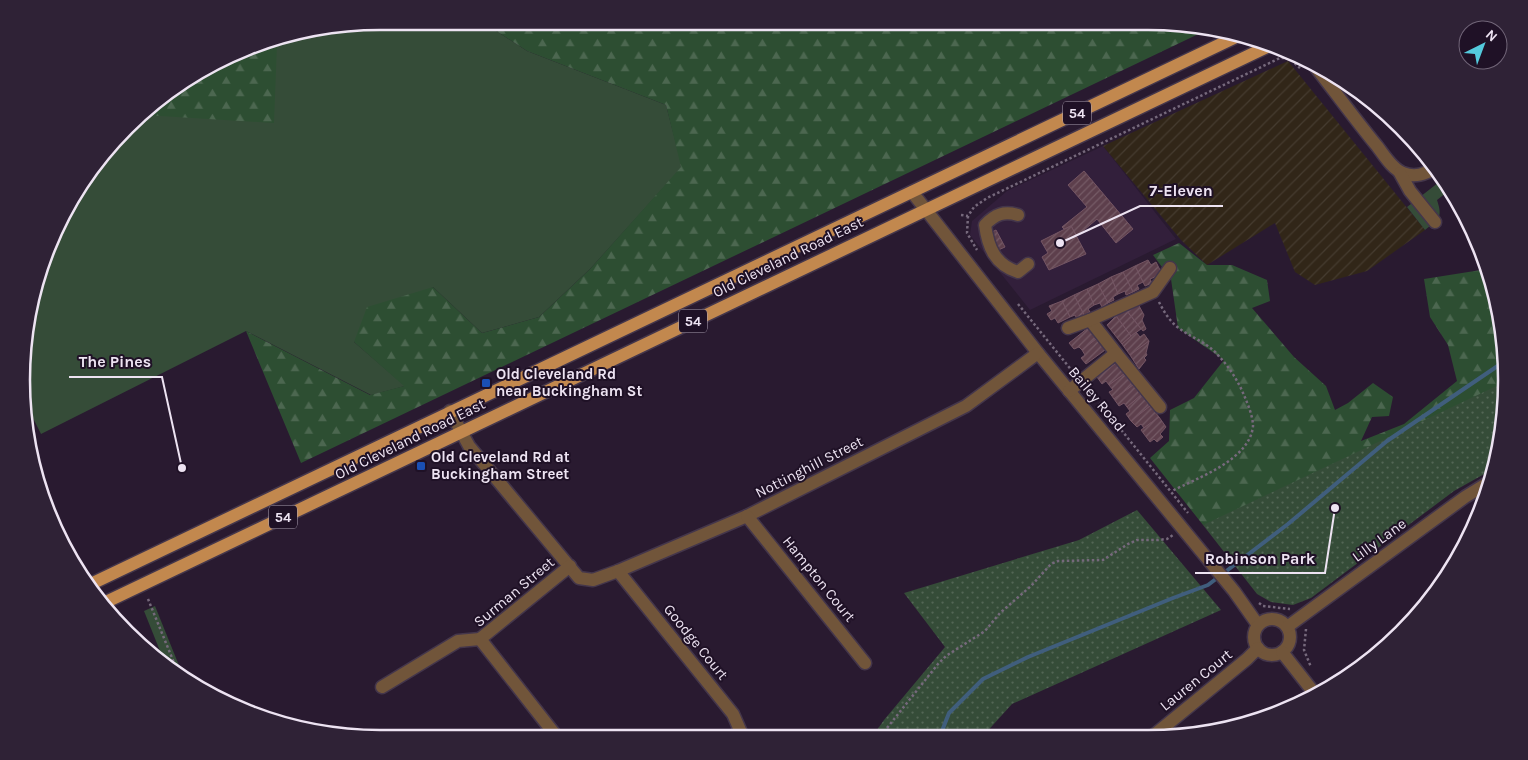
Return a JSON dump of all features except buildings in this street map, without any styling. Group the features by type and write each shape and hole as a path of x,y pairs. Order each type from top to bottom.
{"main road":[{"name":"Old Cleveland Road East","path":"94,582 1230,40"},
{"name":"Old Cleveland Road East","path":"109,601 1262,49"}],"street":[{"path":"1324,78 1400,173 1410,191 1435,222"},
{"path":"1400,173 1410,176 1429,171"},
{"name":"Bailey Road","path":"912,192 1038,353 1234,591 1258,625"},
{"path":"1018,215 1007,212 992,216 985,225 987,240 997,259 1008,269 1018,272 1028,264"},
{"path":"1068,328 1153,292 1170,268"},
{"path":"1090,320 1160,407"},
{"path":"1069,391 1116,352"},
{"name":"Nottinghill Street","path":"570,566 579,578 593,580 747,516 966,406 1038,353"},
{"path":"450,411 469,446 570,566"},
{"name":"Lilly Lane","path":"1287,627 1481,487"},
{"name":"Hampton Court","path":"747,516 865,663"},
{"name":"Surman Street","path":"551,730 480,639 570,566"},
{"name":"Goodge Court","path":"618,571 733,714 740,730"},
{"path":"1273,619 1283,623 1287,627 1290,637 1286,648 1282,652 1272,655 1266,654 1258,648 1255,644 1254,634 1258,625 1263,621 1273,619"},
{"path":"382,687 458,641 480,639"},
{"name":"Lauren Court","path":"1161,729 1248,659 1258,648"},
{"path":"1282,652 1311,689"}],"path":[{"path":"960,215 968,216 974,206 987,198 1280,58 1284,58"},
{"path":"1153,292 1166,315 1178,328 1214,351 1231,370 1248,404 1253,426 1249,439 1238,454 1222,467 1172,491"},
{"path":"886,730 938,664 946,656 985,632 1000,612 1031,586 1050,564 1058,561 1103,560 1138,540 1167,539 1183,528"},
{"path":"148,599 174,663"}],"shaded area":[{"path":"1288,61 1425,230 1367,271 1315,285 1295,272 1275,223 1207,265 1181,240 1103,146"},
{"path":"1103,146 1176,239 1030,310 970,235 972,221 1007,191"}],"green space":[{"path":"495,30 527,51 666,105 682,167 590,269 539,317 482,333 433,287 354,342 405,386 371,395 246,331 41,434 32,416 31,403 30,380 33,334 42,289 49,267 66,225 77,205 102,167 117,149 151,115 164,115 277,46 312,37 357,31"},
{"path":"495,30 1148,30 1199,34 301,463 246,331 370,395 404,386 354,342 367,307 433,287 482,333 539,317 590,269 681,167 666,105 527,51"},
{"path":"277,46 274,123 151,115 167,102 205,77 225,66"},
{"path":"1437,183 1444,194 1437,200 1440,211 1439,218 1425,230 1407,207"},
{"path":"1179,243 1207,265 1232,265 1267,280 1270,301 1252,308 1294,357 1326,386 1335,410 1348,403 1373,383 1393,397 1389,416 1372,417 1361,441 1404,424 1457,381 1448,345 1430,317 1424,279 1480,270 1486,289 1495,334 1498,380 1497,407 1262,513 1203,525 1150,458 1169,441 1170,410 1194,398 1224,360 1178,328 1171,279 1153,255"},
{"path":"1498,385 1495,426 1485,473 1454,491 1311,598 1293,605 1271,602 1257,594 1203,525"},
{"path":"1137,510 1221,610 1012,704 988,730 877,730 945,647 904,593 1079,540"},
{"path":"155,606 179,666 161,653 144,611"}],"waterway":[{"path":"942,730 949,713 983,679 1028,657 1208,585 1288,524 1387,441 1497,366"}],"place":[{"name":"7-Eleven","path":"1060,243"},
{"name":"Old Cleveland Rd near Buckingham St","path":"486,383"},
{"name":"Old Cleveland Rd at Buckingham Street","path":"421,466"},
{"name":"The Pines","path":"182,468"},
{"name":"Robinson Park","path":"1335,508"}]}
